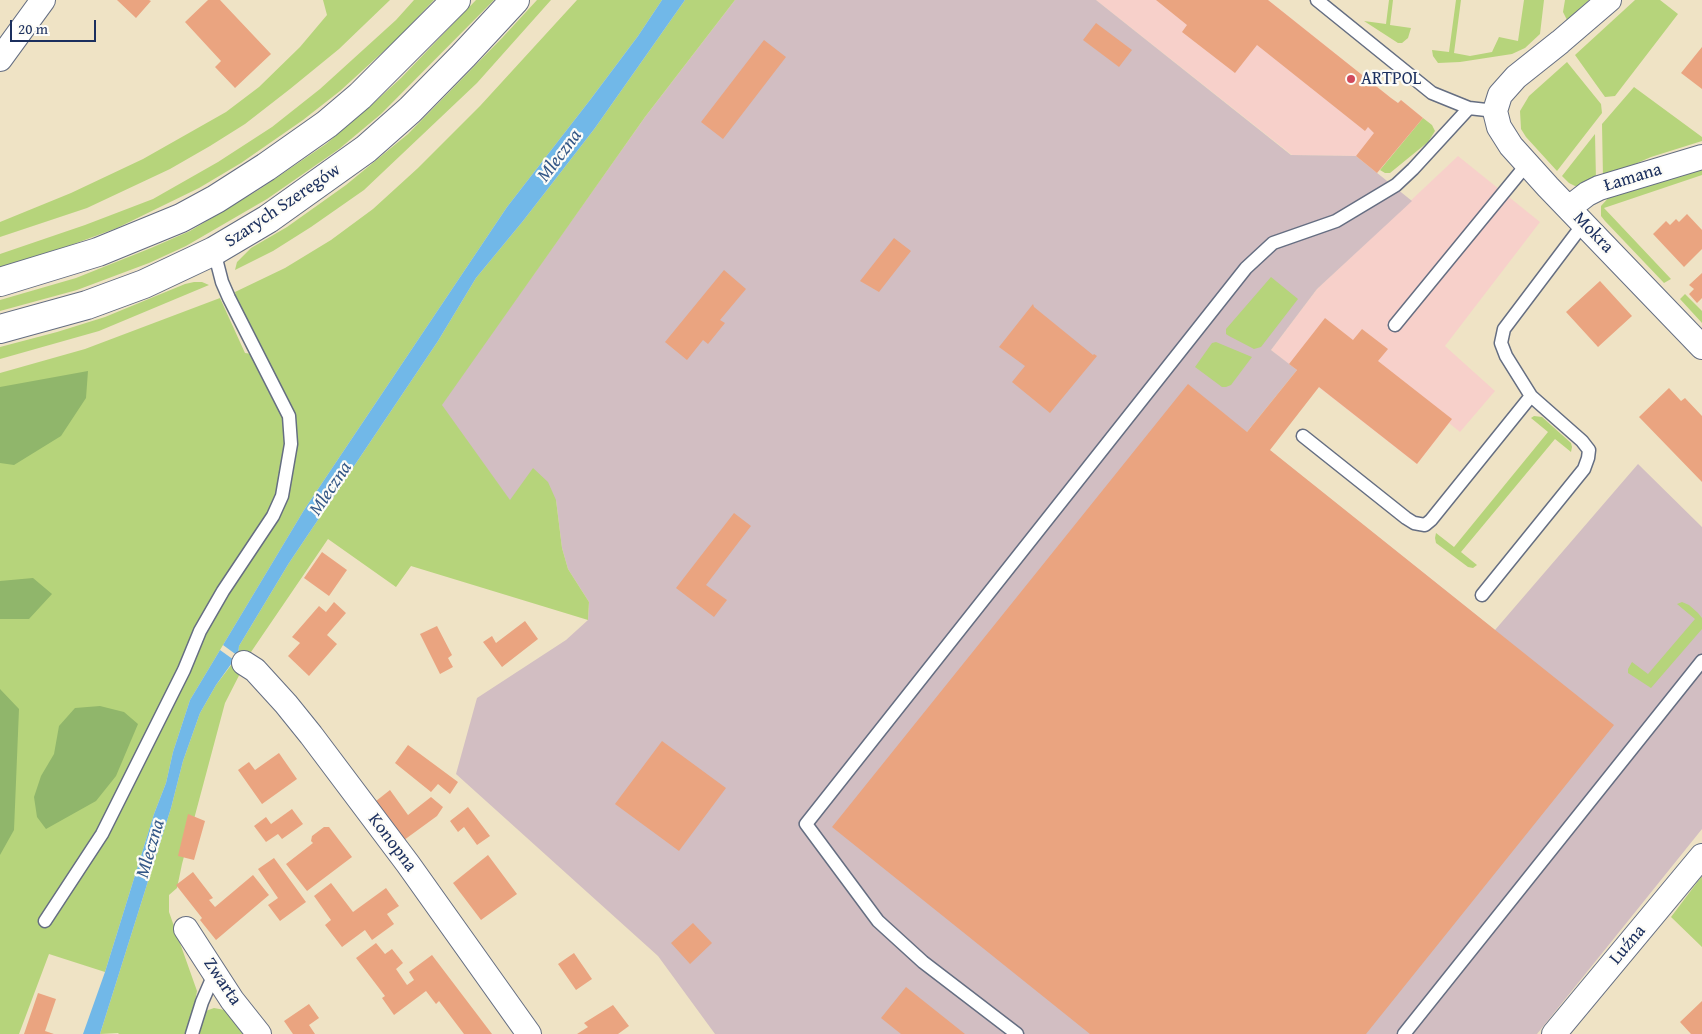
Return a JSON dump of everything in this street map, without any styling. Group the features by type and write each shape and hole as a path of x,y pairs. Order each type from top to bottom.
{"main road":[{"path":"0,282 107,249 181,218 223,195 327,124 360,96 456,0"},
{"name":"Szarych Szeregów","path":"0,330 87,305 136,287 214,251 268,219 366,149 410,110 515,0"}],"street":[{"path":"0,59 43,0"},
{"path":"1495,110 1500,95 1516,77 1609,0"},
{"name":"Mokra","path":"1495,110 1499,127 1511,146 1702,348"},
{"name":"Łamana","path":"1576,216 1587,194 1599,188 1702,157"},
{"name":"Konopna","path":"244,663 262,677 311,735 408,864 529,1034"},
{"name":"Luźna","path":"1554,1034 1702,856"},
{"name":"Zwarta","path":"186,929 232,1000 259,1034"}],"lane":[{"path":"1317,0 1432,93 1468,108 1495,110"},
{"path":"1017,1034 923,962 878,921 806,824 1246,268 1273,243 1336,221 1396,185 1414,169 1468,108"},
{"path":"1395,325 1527,164"},
{"path":"1482,596 1584,469 1590,450 1531,396 1506,356 1501,343 1504,330 1576,216"},
{"path":"45,920 102,834 184,670 200,631 223,591 273,516 282,496 291,444 289,416 229,298 222,282 214,251"},
{"path":"1302,436 1406,518 1414,523 1424,524 1431,520 1531,396"},
{"path":"1404,1034 1702,661"},
{"path":"192,1034 202,1002 215,972"}],"shaded area":[{"path":"735,0 1096,0 1291,155 1356,156 1412,201 1317,289 1271,350 1297,370 1247,432 1495,630 1638,464 1702,527 1702,829 1537,1034 715,1034 658,956 456,774 477,698 566,640 588,620 589,602 568,569 562,548 556,500 510,501 441,405 645,117"},
{"path":"1096,0 1268,0 1391,98 1398,103 1401,100 1423,118 1377,173 1356,156 1292,155"},
{"path":"1458,156 1540,222 1445,346 1495,391 1460,432 1449,423 1417,464 1271,350 1317,289"}],"green space":[{"path":"323,0 390,0 339,49 290,89 245,124 210,146 170,169 87,208 0,237 0,222 71,193 143,159 226,112 259,87 300,47 327,15"},
{"path":"414,0 434,0 397,39 340,91 303,120 241,163 199,188 117,228 71,245 0,267 0,254 153,199 218,162 272,127 320,89 396,20"},
{"path":"476,0 494,0 381,114 339,149 267,199 186,246 149,263 77,290 0,311 0,300 76,278 151,248 190,231 260,189 326,144 365,111 401,78"},
{"path":"537,0 551,0 477,83 364,190 273,251 235,270 237,262 251,248 287,227 346,185 408,134"},
{"path":"577,0 662,0 638,36 507,207 304,510 190,700 173,752 166,783 154,814 105,972 49,954 19,1034 0,1034 0,373 85,349 220,298 245,353 266,356 236,298 235,292 285,268 331,240 373,209 418,168 480,106"},
{"path":"685,0 735,0 645,117 442,405 510,500 533,468 548,482 556,500 562,548 568,569 589,602 588,620 411,566 396,587 328,539 251,652 225,703 177,888 169,895 169,912 197,991 194,1007 203,1012 214,1008 230,1011 250,1034 100,1034 171,808 183,761 200,713 216,685 238,656 239,646 289,563 438,341 476,278 595,128"},
{"path":"1389,0 1393,0 1390,25 1411,28 1408,38 1402,43 1398,43 1364,21 1386,24"},
{"path":"1456,0 1461,0 1454,53 1470,56 1492,52 1499,37 1518,41 1524,0 1544,0 1540,34 1525,48 1512,54 1460,62 1438,63 1433,56 1432,50 1449,52"},
{"path":"1565,0 1589,0 1567,20 1563,12"},
{"path":"1635,0 1660,0 1678,14 1615,96 1605,97 1575,55"},
{"path":"1567,62 1601,104 1602,113 1557,171 1521,129 1520,111 1529,96"},
{"path":"1634,87 1702,137 1702,141 1651,157 1603,178 1602,124"},
{"path":"1423,118 1432,125 1435,131 1428,142 1390,173 1380,170"},
{"path":"1595,134 1596,180 1575,186 1562,176"},
{"path":"1702,166 1702,175 1604,208 1671,279 1664,283 1605,221 1601,216 1601,206 1611,195"},
{"path":"1271,277 1298,299 1261,347 1254,349 1226,334 1226,329"},
{"path":"194,282 202,282 209,285 99,331 0,359 0,347 105,317"},
{"path":"1685,294 1702,311 1702,323 1680,299"},
{"path":"1216,342 1252,357 1231,385 1226,387 1222,387 1195,367 1212,343"},
{"path":"88,371 86,398 61,436 14,465 0,463 0,387"},
{"path":"1534,416 1542,417 1571,443 1571,452 1555,439 1461,552 1477,565 1473,568 1468,567 1436,543 1436,533 1454,547 1548,432 1531,418"},
{"path":"33,578 52,594 29,619 0,619 0,581"},
{"path":"1682,602 1689,605 1702,618 1702,629 1651,688 1628,673 1628,669 1632,662 1648,674 1695,619 1677,604"},
{"path":"0,689 19,709 14,830 0,855"},
{"path":"100,706 124,712 138,724 116,776 96,801 46,829 37,817 34,797 41,776 54,754 59,726 75,708"},
{"path":"1702,876 1702,947 1671,917"}],"water":[{"name":"Mleczna","path":"662,0 685,0 595,128 476,278 438,341 289,563 239,646 238,656 223,645 304,510 507,207 638,36"},
{"name":"Mleczna","path":"220,650 234,660 216,685 200,713 183,761 171,808 100,1034 83,1034 105,972 154,814 166,783 173,752 190,700"}],"building":[{"path":"117,0 149,0 151,1 136,18"},
{"path":"208,0 220,0 271,54 235,88 215,67 221,61 185,22"},
{"path":"1156,0 1268,0 1391,98 1398,103 1401,100 1423,118 1377,173 1356,156 1374,133 1368,127 1365,131 1257,45 1235,73 1182,32 1187,25"},
{"path":"1096,23 1132,50 1119,67 1083,40"},
{"path":"764,40 786,57 723,139 701,122"},
{"path":"1702,47 1702,89 1681,73"},
{"path":"1687,214 1702,230 1702,249 1684,267 1653,234 1666,221 1670,225 1676,219 1679,222"},
{"path":"894,238 911,251 879,292 860,281"},
{"path":"724,270 746,289 720,320 725,323 708,344 703,340 687,360 665,342"},
{"path":"1702,273 1702,298 1697,303 1689,294 1694,289 1689,285"},
{"path":"1600,281 1632,316 1598,347 1566,312"},
{"path":"1033,304 1034,307 1093,355 1097,356 1050,413 1012,382 1025,366 999,347"},
{"path":"1325,318 1353,340 1362,329 1388,349 1378,361 1452,419 1417,464 1319,387 1270,450 1614,725 1366,1034 1090,1034 832,827 1188,384 1247,432 1297,370 1289,364"},
{"path":"1669,388 1681,401 1685,398 1702,416 1702,482 1639,417"},
{"path":"734,513 751,526 706,585 727,600 714,617 676,588"},
{"path":"322,552 347,570 329,596 304,578"},
{"path":"334,602 346,613 327,635 337,644 309,676 288,656 300,643 292,637 319,606 326,612"},
{"path":"525,621 538,639 502,667 483,642 492,636 496,643"},
{"path":"437,626 452,655 448,658 453,667 440,674 420,634"},
{"path":"662,741 726,788 679,851 615,804"},
{"path":"408,745 458,782 450,794 438,784 431,792 395,763"},
{"path":"279,753 297,779 262,804 238,770 249,762 255,770"},
{"path":"390,790 408,815 431,797 443,807 437,816 400,843 371,805"},
{"path":"468,807 490,836 477,845 464,827 458,832 450,821"},
{"path":"292,809 303,824 282,839 278,834 266,842 254,826 266,817 271,824"},
{"path":"188,814 205,821 194,860 178,856"},
{"path":"324,827 329,827 352,857 307,891 286,864 313,843 311,841 312,836"},
{"path":"488,855 517,894 481,920 453,883"},
{"path":"274,858 306,902 280,921 268,905 278,898 258,869"},
{"path":"193,872 213,898 209,900 215,907 253,875 269,895 216,940 200,920 202,918 176,885"},
{"path":"331,883 353,912 386,888 399,906 387,914 394,924 372,940 365,930 342,947 325,925 331,920 314,896"},
{"path":"693,923 712,943 690,964 671,943"},
{"path":"376,943 385,954 392,949 403,963 396,969 407,985 414,980 409,972 432,955 492,1034 464,1034 439,1001 436,1004 426,991 394,1015 382,998 385,996 356,958"},
{"path":"574,953 592,979 576,990 558,964"},
{"path":"906,987 965,1034 901,1034 881,1018"},
{"path":"38,993 56,999 45,1031 54,1034 24,1034"},
{"path":"1702,1001 1702,1034 1691,1034 1680,1022"},
{"path":"309,1004 319,1018 309,1025 315,1034 293,1034 284,1021"},
{"path":"613,1005 629,1026 618,1034 577,1034 588,1027 584,1023"}],"place":[{"name":"ARTPOL","path":"1351,79"}]}
